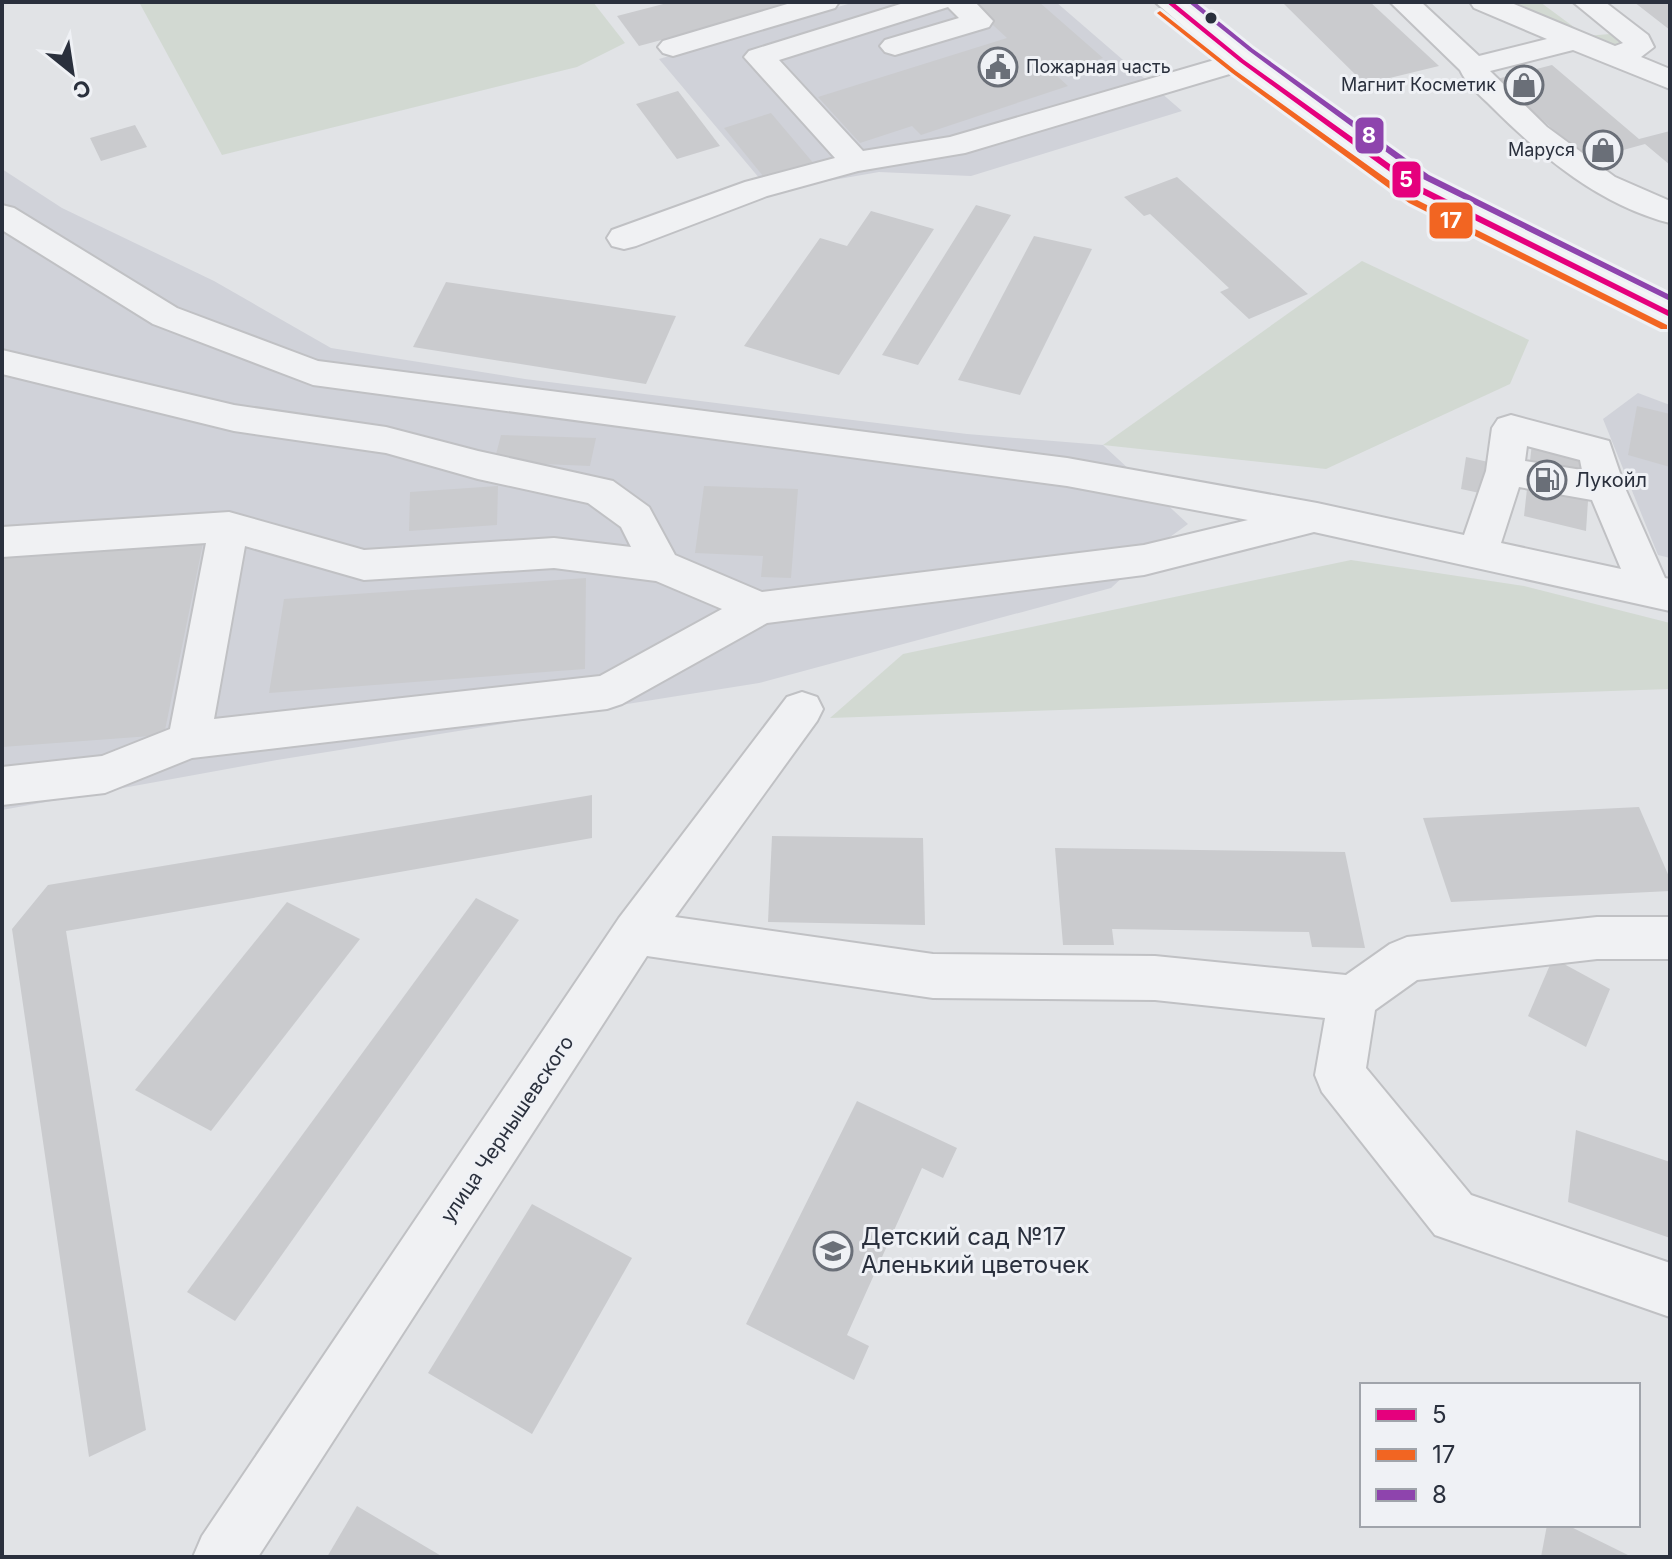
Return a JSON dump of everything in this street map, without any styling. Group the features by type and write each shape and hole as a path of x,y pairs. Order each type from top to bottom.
{"main road":[{"path":"1169,2 1242,61 1419,189 1670,314"}],"street":[{"path":"673,47 825,2"},
{"path":"856,162 759,57 937,2"},
{"path":"873,53 979,21 958,2"},
{"path":"1404,2 1473,66 1478,76 1536,134 1604,184 1670,213"},
{"path":"1484,2 1664,74"},
{"path":"1587,2 1638,41 1639,47 1634,51 1616,57"},
{"path":"1473,66 1578,40"},
{"path":"624,238 756,189 856,162 954,146 1242,61"},
{"path":"782,80 812,71"},
{"path":"2,215 165,316 313,373 1067,472 1317,518 1660,593"},
{"path":"2,362 234,418 386,440 478,465 599,491 635,517 661,566"},
{"path":"1478,552 1505,471 1511,428 1596,451 1606,488 1660,593"},
{"path":"2,786 105,774 189,740 607,692 759,608 1144,560 1317,518"},
{"path":"2,542 229,527 364,565 554,553 661,566 759,608"},
{"path":"189,740 229,527"},
{"name":"улица Чернышевского","path":"223,1557 636,933 802,709"},
{"path":"636,933 933,976 1155,978 1353,998 1407,959 1597,938 1670,938"},
{"path":"1353,998 1340,1075 1454,1216 1670,1290"}],"shaded area":[{"path":"139,2 593,2 625,43 577,67 222,155"},
{"path":"855,2 1056,2 1182,111 971,176 879,172 770,191 659,59"},
{"path":"1507,2 1540,2 1586,36 1610,34 1624,44 1621,49 1613,51"},
{"path":"2,169 62,208 214,281 331,348 525,379 771,410 967,434 1103,445 1188,524 1152,550 1111,588 759,683 277,760 2,810"},
{"path":"1362,261 1529,340 1510,384 1326,469 1103,445"},
{"path":"1638,393 1670,405 1670,558 1658,555 1603,419"},
{"path":"1351,560 1524,586 1670,623 1670,689 830,718 903,654"}],"building":[{"path":"671,2 799,3 639,46 617,16"},
{"name":"Пожарная часть","path":"968,2 1039,2 1103,58 1056,75 1068,86 921,135 912,126 860,143 818,97 1007,38"},
{"path":"1282,2 1370,2 1439,66 1365,84"},
{"path":"1634,2 1670,2 1670,30"},
{"path":"1552,65 1639,139 1670,131 1670,165 1645,144 1587,160 1497,79"},
{"path":"678,91 720,146 677,159 636,104"},
{"path":"771,113 815,165 767,181 724,128"},
{"path":"135,125 147,147 101,161 90,138"},
{"path":"1177,177 1308,294 1249,319 1220,292 1229,288 1150,214 1144,216 1124,197"},
{"path":"976,205 1011,215 918,365 882,355"},
{"path":"871,211 934,229 839,375 744,346 820,238 847,246"},
{"path":"1034,236 1092,249 1020,395 958,380"},
{"path":"446,282 676,316 646,384 413,347"},
{"path":"1637,406 1670,414 1670,467 1628,455"},
{"path":"501,435 596,438 590,466 494,462"},
{"path":"1532,443 1591,456 1586,531 1524,516"},
{"path":"1466,457 1493,463 1489,495 1461,489"},
{"path":"498,486 497,525 409,531 410,492"},
{"path":"704,486 798,489 791,578 761,577 763,556 695,553"},
{"path":"203,543 164,735 2,747 2,556"},
{"path":"586,578 585,669 269,693 284,599"},
{"path":"592,795 592,838 66,931 146,1430 89,1457 12,929 48,885"},
{"path":"1639,807 1670,879 1670,891 1451,902 1423,818"},
{"path":"772,836 923,838 925,925 768,922"},
{"path":"1055,848 1345,852 1365,948 1312,947 1309,932 1112,929 1114,945 1063,945"},
{"path":"476,898 519,920 235,1321 187,1292"},
{"path":"287,902 360,939 211,1131 135,1090"},
{"path":"1553,958 1610,989 1586,1047 1528,1016"},
{"name":"Детский сад №17 Аленький цветочек","path":"857,1101 957,1148 943,1178 922,1168 847,1335 869,1346 854,1380 746,1324"},
{"path":"1576,1130 1670,1162 1670,1238 1568,1202"},
{"path":"532,1204 632,1258 532,1434 428,1373"},
{"path":"357,1506 443,1557 327,1557"},
{"path":"1547,1527 1571,1527 1632,1557 1541,1557"}],"transit line":[{"name":"5","path":"1169,2 1242,61 1419,189 1670,314"},
{"name":"8","path":"1191,2 1251,50 1426,177 1670,298"},
{"name":"17","path":"1160,13 1234,72 1412,201 1664,327"}],"place":[{"name":"Пожарная часть","path":"998,67"},
{"name":"Магнит Косметик","path":"1524,85"},
{"name":"Маруся","path":"1603,150"},
{"name":"Лукойл","path":"1547,480"},
{"name":"Детский сад №17 Аленький цветочек","path":"833,1251"}]}
